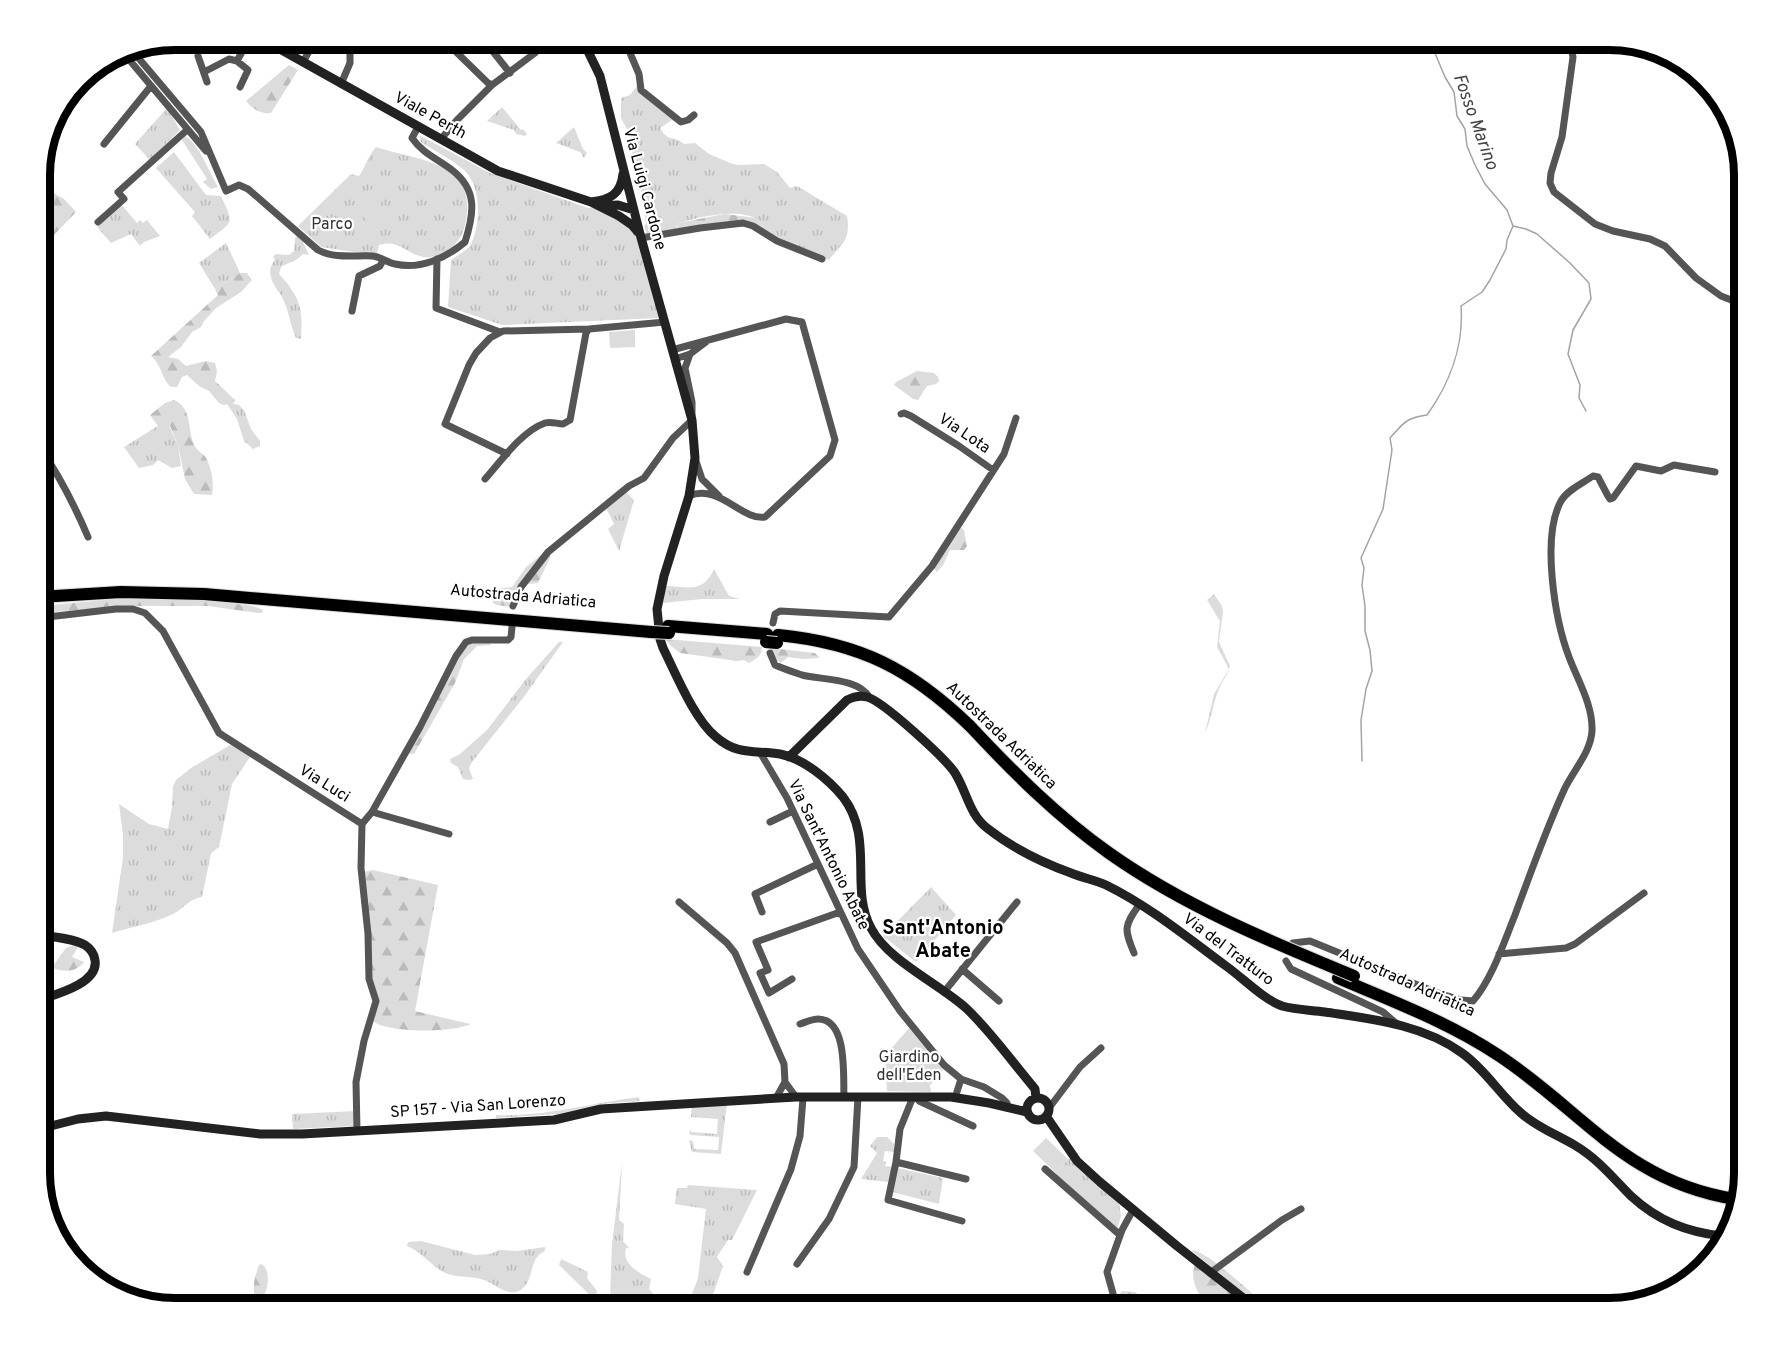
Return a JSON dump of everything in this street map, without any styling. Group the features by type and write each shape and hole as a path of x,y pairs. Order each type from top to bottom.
{"highway":[{"name":"Autostrada Adriatica","path":"50,588 125,584 190,585 831,643 877,659 920,683 1054,809 1091,840 1136,871 1217,916 1438,1013 1493,1042 1614,1138 1647,1160 1688,1179 1732,1190"},
{"name":"Autostrada Adriatica","path":"50,596 99,592 172,592 650,628"},
{"name":"Autostrada Adriatica","path":"969,730 1040,807 1114,865 1157,892 1266,947 1434,1020 1489,1049 1528,1077 1611,1146 1644,1167 1685,1186 1731,1197"}],"main road":[{"name":"Viale Perth","path":"281,50 498,171 596,204 632,225 640,236"},
{"name":"Via Luigi Cardone","path":"587,50 600,76 640,236 692,420 695,458 689,496 663,576 657,609 660,639 699,717 716,737 728,745 739,750 789,757 827,780 843,797 858,826 862,858 862,893 866,912 873,932 886,949 967,1009 988,1032 1035,1089 1036,1098 1043,1099 1048,1112 1077,1161 1133,1210 1243,1298"},
{"path":"596,204 619,190 623,169"},
{"name":"Viale Perth","path":"596,204 618,205 634,210"},
{"path":"615,214 629,213 634,210"},
{"path":"789,757 836,710 853,697 868,697"},
{"name":"Via del Tratturo","path":"868,697 894,714 950,765 975,817 985,827 1040,861 1103,884 1140,905 1212,955 1269,999 1283,1006 1373,1019 1441,1040 1464,1054 1520,1112 1538,1126 1576,1146 1592,1158 1632,1197 1667,1223 1687,1230 1717,1235"},
{"path":"50,937 72,940 84,945 92,951 96,963 95,970 88,980 50,995"},
{"name":"SP 157 - Via San Lorenzo","path":"50,1126 78,1119 106,1116 260,1134 554,1120 601,1109 844,1096 955,1098 1027,1112"},
{"path":"1036,1098 1029,1101 1027,1112 1035,1120 1040,1120 1048,1112"}],"street":[{"path":"237,61 243,50"},
{"path":"303,63 310,50"},
{"path":"341,84 350,63 350,50"},
{"path":"454,50 492,85"},
{"path":"492,50 510,73"},
{"path":"629,50 639,74 641,90 681,122 694,115"},
{"path":"1571,50 1573,57 1562,137 1551,173 1550,183 1554,192 1595,224 1613,231 1650,239 1665,246 1696,278 1721,296 1734,301"},
{"path":"441,139 492,85 535,53"},
{"path":"198,56 207,82"},
{"path":"134,57 151,86 187,130 199,138"},
{"path":"131,58 199,138 213,158 226,191 238,185 248,189 322,252 361,257 375,256 395,264 415,266 437,259 457,249 465,242 472,206 467,183 452,169 424,153 412,138 418,127"},
{"path":"204,72 229,59 237,61 244,64 248,70 240,87"},
{"path":"104,144 151,86"},
{"path":"98,222 124,199 118,192 187,130"},
{"path":"640,236 743,224 753,226 777,241 822,259"},
{"path":"437,259 436,308 500,332 589,329 665,322"},
{"path":"352,311 359,276 380,266 383,260"},
{"path":"673,354 711,338 786,319 802,322 835,440 830,456 765,517 754,516 712,493 699,483 691,482"},
{"path":"485,478 521,439 543,423 563,424 570,420 586,333 589,329"},
{"path":"500,332 490,338 476,353 445,423 507,454"},
{"path":"673,354 690,354 711,338"},
{"name":"Via Luigi Cardone","path":"690,354 685,368 692,402 692,420"},
{"name":"Via Lota","path":"901,414 904,413 921,422 993,470 1004,454 1016,418"},
{"path":"513,606 521,587 548,552 629,486 644,478 674,438 692,420"},
{"name":"Via Luigi Cardone","path":"695,458 702,480 712,493"},
{"path":"50,463 70,495 87,537"},
{"path":"1293,943 1301,940 1310,941 1435,992 1461,1000 1473,1000 1480,993 1499,954 1541,844 1566,786 1589,744 1592,732 1590,711 1568,655 1552,579 1551,543 1561,501 1568,493 1593,476 1598,477 1610,499 1613,498 1636,466 1661,471 1674,465 1715,472"},
{"path":"868,697 866,692 844,682 803,675 775,665 772,638 775,614 780,611 889,617 932,566 993,470"},
{"path":"689,496 698,492 712,493"},
{"name":"Via Luci","path":"50,617 116,609 133,609 145,613 162,631 219,733 362,824"},
{"path":"357,1130 356,1082 364,1041 376,1001 369,979 368,934 361,868 362,824 372,812 420,728 456,656 466,642 508,640 511,638 512,627"},
{"path":"844,682 853,697"},
{"name":"Via Sant'Antonio Abate","path":"761,754 793,810 858,949 900,1011 944,1065 961,1079 1002,1098 1008,1108"},
{"path":"770,822 793,810"},
{"path":"372,812 449,834"},
{"path":"762,912 755,894 818,864"},
{"path":"1499,954 1566,948 1575,944 1644,894"},
{"path":"679,902 735,953 784,1064 785,1082 776,1098"},
{"path":"944,992 1017,902"},
{"path":"1134,953 1126,934 1127,926 1140,905"},
{"path":"792,980 769,993 760,973 768,970 756,942 840,912"},
{"path":"1286,961 1291,969 1383,1012 1399,1026"},
{"path":"962,969 999,1001"},
{"path":"800,1024 816,1018 834,1025 839,1035 844,1096"},
{"path":"1048,1112 1080,1067 1101,1048"},
{"path":"955,1098 961,1079"},
{"path":"747,1272 791,1168 800,1136 800,1097 785,1082"},
{"path":"796,1264 829,1219 854,1167 858,1097"},
{"path":"962,1221 888,1200 900,1129 915,1097 973,1126"},
{"path":"896,1161 966,1179"},
{"path":"1045,1169 1120,1235"},
{"path":"1210,1273 1282,1220 1301,1209"},
{"path":"1114,1298 1107,1272 1120,1235 1133,1210"}],"green space":[{"path":"289,65 298,70 271,113 260,112 248,104 246,101"},
{"path":"637,86 679,123 672,120 660,128 666,136 684,144 695,143 709,154 730,163 764,164 777,172 790,188 797,186 847,216 846,236 829,260 777,239 761,230 763,226 756,219 739,214 695,219 678,224 676,230 647,235 638,170 631,149 629,133 621,118 621,98 630,95"},
{"path":"502,107 527,134 525,136 487,121"},
{"path":"167,108 180,130 150,160 135,144"},
{"path":"574,127 587,153 584,158 580,152 556,143"},
{"path":"419,135 490,173 588,208 600,207 637,231 659,318 502,325 448,307 451,260 468,248 474,238 478,217 477,196 470,177 464,170 421,142"},
{"path":"185,136 199,151 218,187 211,189 203,182 207,179 182,140"},
{"name":"Parco","path":"376,147 429,162 444,168 456,177 464,190 467,207 462,234 447,251 437,256 425,257 391,244 379,245 377,253 360,253 321,247 298,226 351,174 359,176"},
{"path":"174,152 206,195 221,196 228,212 230,217 227,225 210,239 192,216 195,212 156,168"},
{"path":"371,189 383,194 377,223 370,225 361,216 360,208 363,198"},
{"path":"50,191 64,199 76,212 50,238"},
{"path":"121,204 137,223 140,220 143,223 147,220 160,236 140,246 131,234 111,243 97,227"},
{"path":"725,214 756,218 763,229 747,223 677,230 678,224 683,222"},
{"path":"297,236 302,240 309,255 303,254 281,267 279,274 298,301 301,339 296,338 284,302 270,272 275,260 273,257 276,254 289,255 294,251"},
{"path":"226,243 240,273 215,289 199,263"},
{"path":"240,273 247,273 252,280 241,292 216,308 201,327 192,332 181,347 168,357 178,359 186,366 206,361 215,363 217,371 215,381 235,400 234,403 223,405 219,403 209,391 199,386 187,375 182,377 177,387 171,387 151,356 218,295 215,289"},
{"path":"635,330 635,347 610,348 609,332"},
{"path":"917,371 934,373 939,381 927,386 918,400 913,399 894,385"},
{"path":"174,400 184,409 193,442 208,462 212,476 212,495 194,494 185,479 178,445 170,426 158,426 150,415 165,403"},
{"path":"227,404 239,405 244,410 251,429 260,441 260,446 253,449 244,441 237,419"},
{"path":"158,426 169,426 178,445 181,466 172,468 158,460 153,465 139,468 124,447"},
{"path":"626,492 634,500 619,551 608,529 614,524 606,508"},
{"path":"960,527 964,530 967,546 964,550 950,550 937,572 932,567"},
{"path":"546,551 550,554 550,558 538,583 521,585 512,607 493,603 491,589 512,587 526,567"},
{"path":"714,569 729,596 740,599 702,599 663,603 666,586 695,587 705,582"},
{"path":"1214,594 1222,606 1219,642 1230,666 1229,669 1217,647 1220,621 1207,600"},
{"path":"127,598 222,601 254,606 263,610 262,613 258,613 208,606 134,606 50,612 50,605"},
{"path":"665,639 762,647 762,650 758,657 749,663 744,660 680,653"},
{"path":"472,641 489,642 491,645 477,646 464,659 455,683 414,754 407,753 462,650"},
{"path":"559,642 563,642 523,698 472,762 469,768 473,779 463,779 458,767 451,763 450,759 460,754 487,730 526,679"},
{"path":"771,648 815,653 820,658 788,657 781,663 774,658"},
{"path":"1229,669 1217,694 1205,733 1214,694"},
{"path":"232,744 250,757 232,784 219,847 211,853 202,897 166,917 112,933 123,858 119,804 149,824 168,829 173,786 176,780 191,768"},
{"path":"373,870 438,885 415,1011 470,1024 450,1029 407,1030 382,1026 374,1022 376,1008 371,980 363,872"},
{"path":"931,887 956,915 916,962 883,936"},
{"path":"74,945 78,947 72,957 84,962 78,968 71,970 55,969 53,966 66,948"},
{"name":"Giardino dell'Eden","path":"909,1028 943,1070 930,1085 931,1092 887,1091 885,1056"},
{"path":"639,1097 640,1101 600,1104 558,1114 496,1118 496,1115 550,1112"},
{"path":"727,1103 721,1154 692,1152 689,1140 693,1141 694,1149 718,1150 719,1137 689,1133 691,1129 691,1132 717,1134 718,1119 691,1117 692,1104"},
{"path":"356,1111 354,1126 293,1129 292,1114"},
{"path":"877,1137 887,1137 894,1144 894,1152 885,1151 883,1161 886,1162 885,1166 892,1167 888,1182 861,1179 877,1153 870,1146"},
{"path":"1046,1138 1068,1159 1056,1173 1033,1151"},
{"path":"1068,1159 1074,1159 1119,1203 1121,1216 1117,1230 1062,1182 1056,1173"},
{"path":"622,1163 619,1220 624,1224 623,1241 629,1248 626,1248 626,1259 632,1267 651,1279 649,1289 660,1298 610,1298 612,1244"},
{"path":"897,1168 943,1178 939,1204 892,1192"},
{"path":"688,1185 757,1190 732,1240 728,1240 717,1257 723,1266 710,1298 690,1298 698,1278 706,1209 675,1204 677,1188 687,1188"},
{"path":"421,1241 475,1255 490,1254 500,1250 517,1251 545,1247 545,1251 536,1258 526,1285 517,1292 507,1292 484,1280 445,1273 407,1246 408,1242"},
{"path":"1192,1251 1201,1253 1210,1259 1257,1298 1248,1298"},
{"path":"561,1259 588,1272 587,1278 597,1291 595,1298 593,1298 559,1265"},
{"path":"262,1264 268,1279 267,1287 264,1295 255,1298 255,1277 259,1265"},
{"path":"1195,1264 1237,1298 1209,1298 1199,1294 1193,1272"},
{"path":"1122,1291 1135,1292 1144,1298 1116,1298 1115,1292 1118,1295"}],"waterway":[{"name":"Fosso Marino","path":"1434,50 1454,92 1457,116 1465,129 1467,146 1475,165 1485,184 1507,210 1513,226 1537,234 1589,283 1591,299 1573,330 1568,354 1580,385 1579,398 1586,411"},
{"path":"1362,761 1361,720 1366,689 1372,671 1365,631 1362,585 1364,568 1361,558 1383,509 1392,450 1390,438 1405,422 1427,415 1435,403 1449,377 1458,349 1461,306 1482,292 1490,280 1506,249 1513,226"}],"district":[{"name":"Sant'Antonio Abate","path":"943,940"}]}
